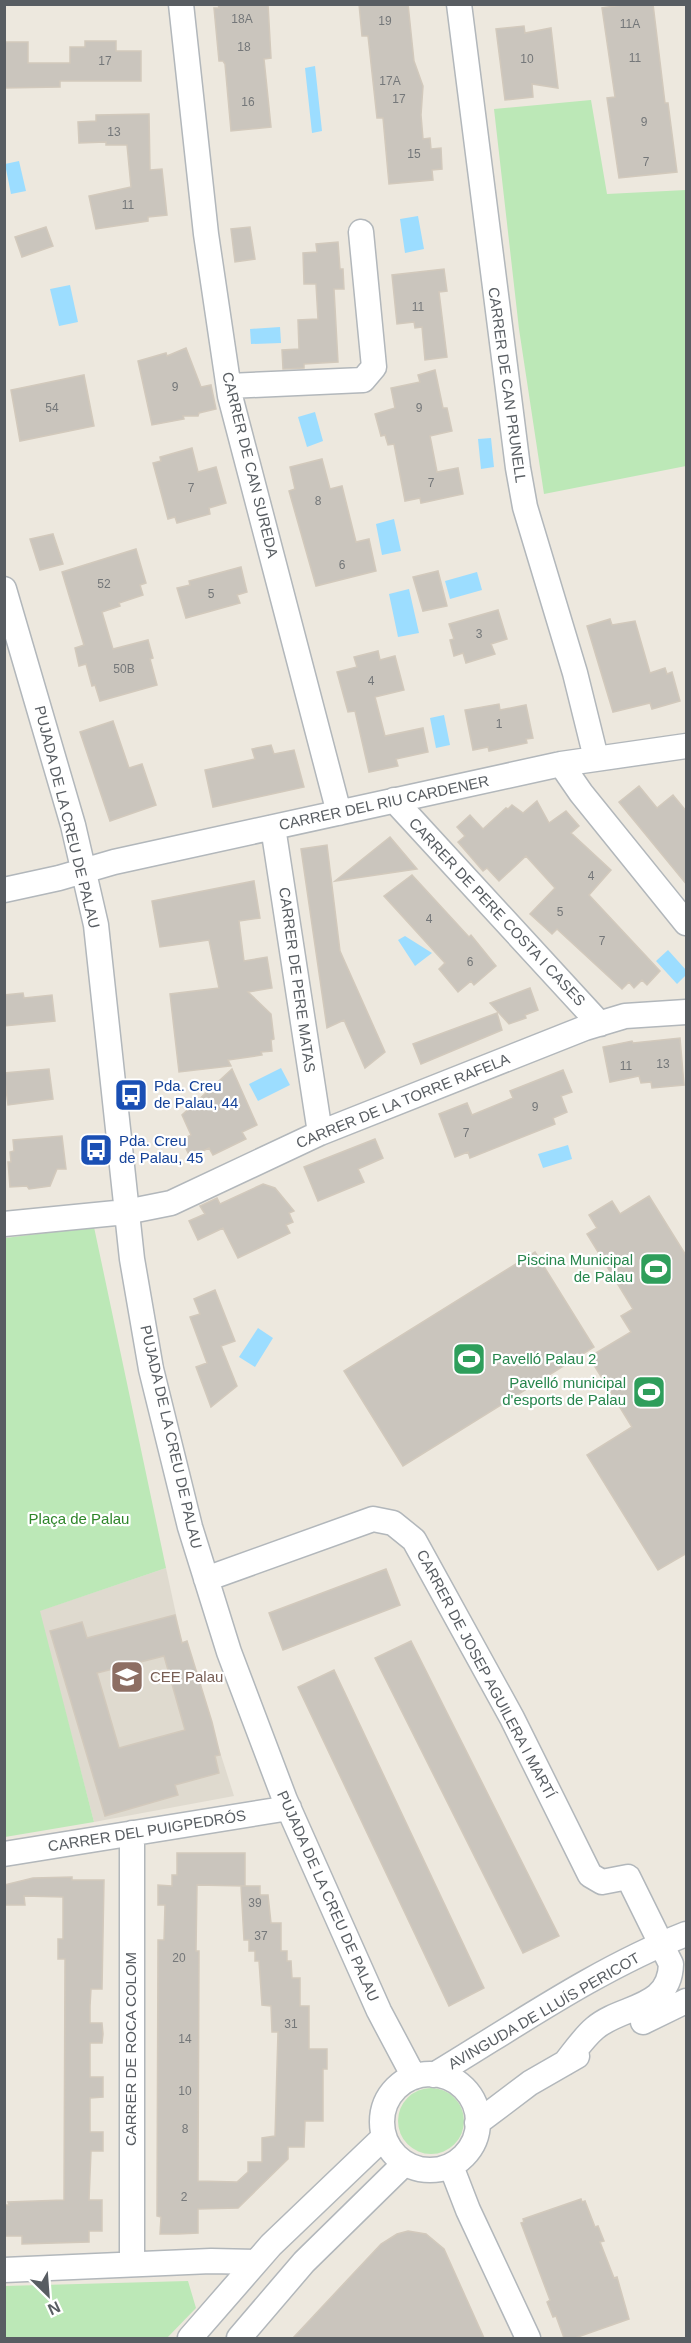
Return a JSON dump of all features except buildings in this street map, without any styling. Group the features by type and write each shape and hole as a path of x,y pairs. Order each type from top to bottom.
{"street":[{"name":"CARRER DE CAN SUREDA","path":"181,4 206,234 228,386 339,813"},
{"name":"CARRER DE CAN PRUNELL","path":"459,4 518,468 525,507 575,673 596,758"},
{"path":"228,386 363,380 374,367 361,232"},
{"name":"PUJADA DE LA CREU DE PALAU","path":"4,589 14,650 84,872 96,925 126,1212 152,1368 190,1527 229,1652 289,1808 384,2021 424,2076"},
{"name":"CARRER DEL RIU CARDENER","path":"4,890 84,872 114,862 561,764 687,746"},
{"path":"561,764 581,793 687,923"},
{"name":"CARRER DE PERE COSTA I CASES","path":"394,801 600,1024"},
{"name":"CARRER DE PERE MATAS","path":"273,827 320,1134"},
{"name":"CARRER DE LA TORRE RAFELA","path":"4,1224 126,1212 171,1203 320,1134 600,1024 625,1016 687,1012"},
{"name":"CARRER DE JOSEP AGUILERA I MARTÍ","path":"206,1579 359,1522 373,1519 384,1520 404,1530 424,1554 483,1662 590,1875 602,1882 628,1878 662,1944"},
{"name":"CARRER DEL PUIGPEDRÓS","path":"4,1854 289,1808"},
{"name":"CARRER DE ROCA COLOM","path":"132,1833 132,2264"},
{"name":"AVINGUDA DE LLUÍS PERICOT","path":"424,2076 627,1960 687,1934"},
{"path":"565,2063 596,2027 658,1997 671,1980 671,1964 662,1944"},
{"path":"477,2123 530,2083 687,2001"},
{"path":"424,2076 448,2078 466,2090 477,2112 477,2123 474,2141 467,2153 451,2166 430,2170 405,2163 388,2147 382,2123 388,2099 398,2086 424,2076"},
{"path":"190,2338 256,2262 384,2137"},
{"path":"239,2338 304,2262 405,2163"},
{"path":"451,2166 468,2210 528,2338"},
{"path":"4,2270 132,2264 256,2262"}],"shaded area":[{"name":"CEE Palau","path":"166,1568 182,1642 187,1641 212,1722 205,1724 214,1733 234,1796 94,1822 39,1611"}],"green space":[{"path":"591,100 607,194 686,190 686,466 544,494 519,329 494,109"},
{"name":"Plaça de Palau","path":"94,1227 166,1568 40,1611 94,1822 5,1837 5,1238"},
{"path":"431,2088 444,2090 454,2098 462,2108 464,2121 462,2134 454,2144 444,2152 431,2154 418,2152 408,2144 400,2134 398,2121 400,2108 408,2098 418,2090"},
{"path":"188,2281 196,2308 167,2338 5,2338 5,2286"}],"water":[{"path":"315,66 322,131 312,133 305,68"},
{"path":"19,161 26,191 11,194 5,164"},
{"path":"418,216 424,249 405,253 400,219"},
{"path":"70,285 78,322 59,326 50,289"},
{"path":"280,327 281,343 251,344 250,329"},
{"path":"315,412 323,441 307,447 298,417"},
{"path":"491,438 494,467 481,469 478,439"},
{"path":"394,519 401,551 382,555 376,524"},
{"path":"477,572 482,590 450,599 445,581"},
{"path":"409,589 419,633 398,637 389,594"},
{"path":"444,715 450,745 436,748 430,718"},
{"path":"405,936 432,953 415,966 398,940"},
{"path":"668,950 686,970 686,975 677,984 656,961"},
{"path":"281,1068 290,1085 258,1101 249,1084"},
{"path":"568,1145 572,1159 543,1168 538,1154"},
{"path":"258,1328 273,1338 255,1367 239,1357"}],"place":[{"name":"Pda. Creu de Palau, 44","path":"131,1095"},
{"name":"Pda. Creu de Palau, 45","path":"96,1150"},
{"name":"Piscina Municipal de Palau","path":"656,1269"},
{"name":"Pavelló Palau 2","path":"469,1359"},
{"name":"Pavelló municipal d'esports de Palau","path":"649,1392"},
{"name":"CEE Palau","path":"127,1677"}]}
